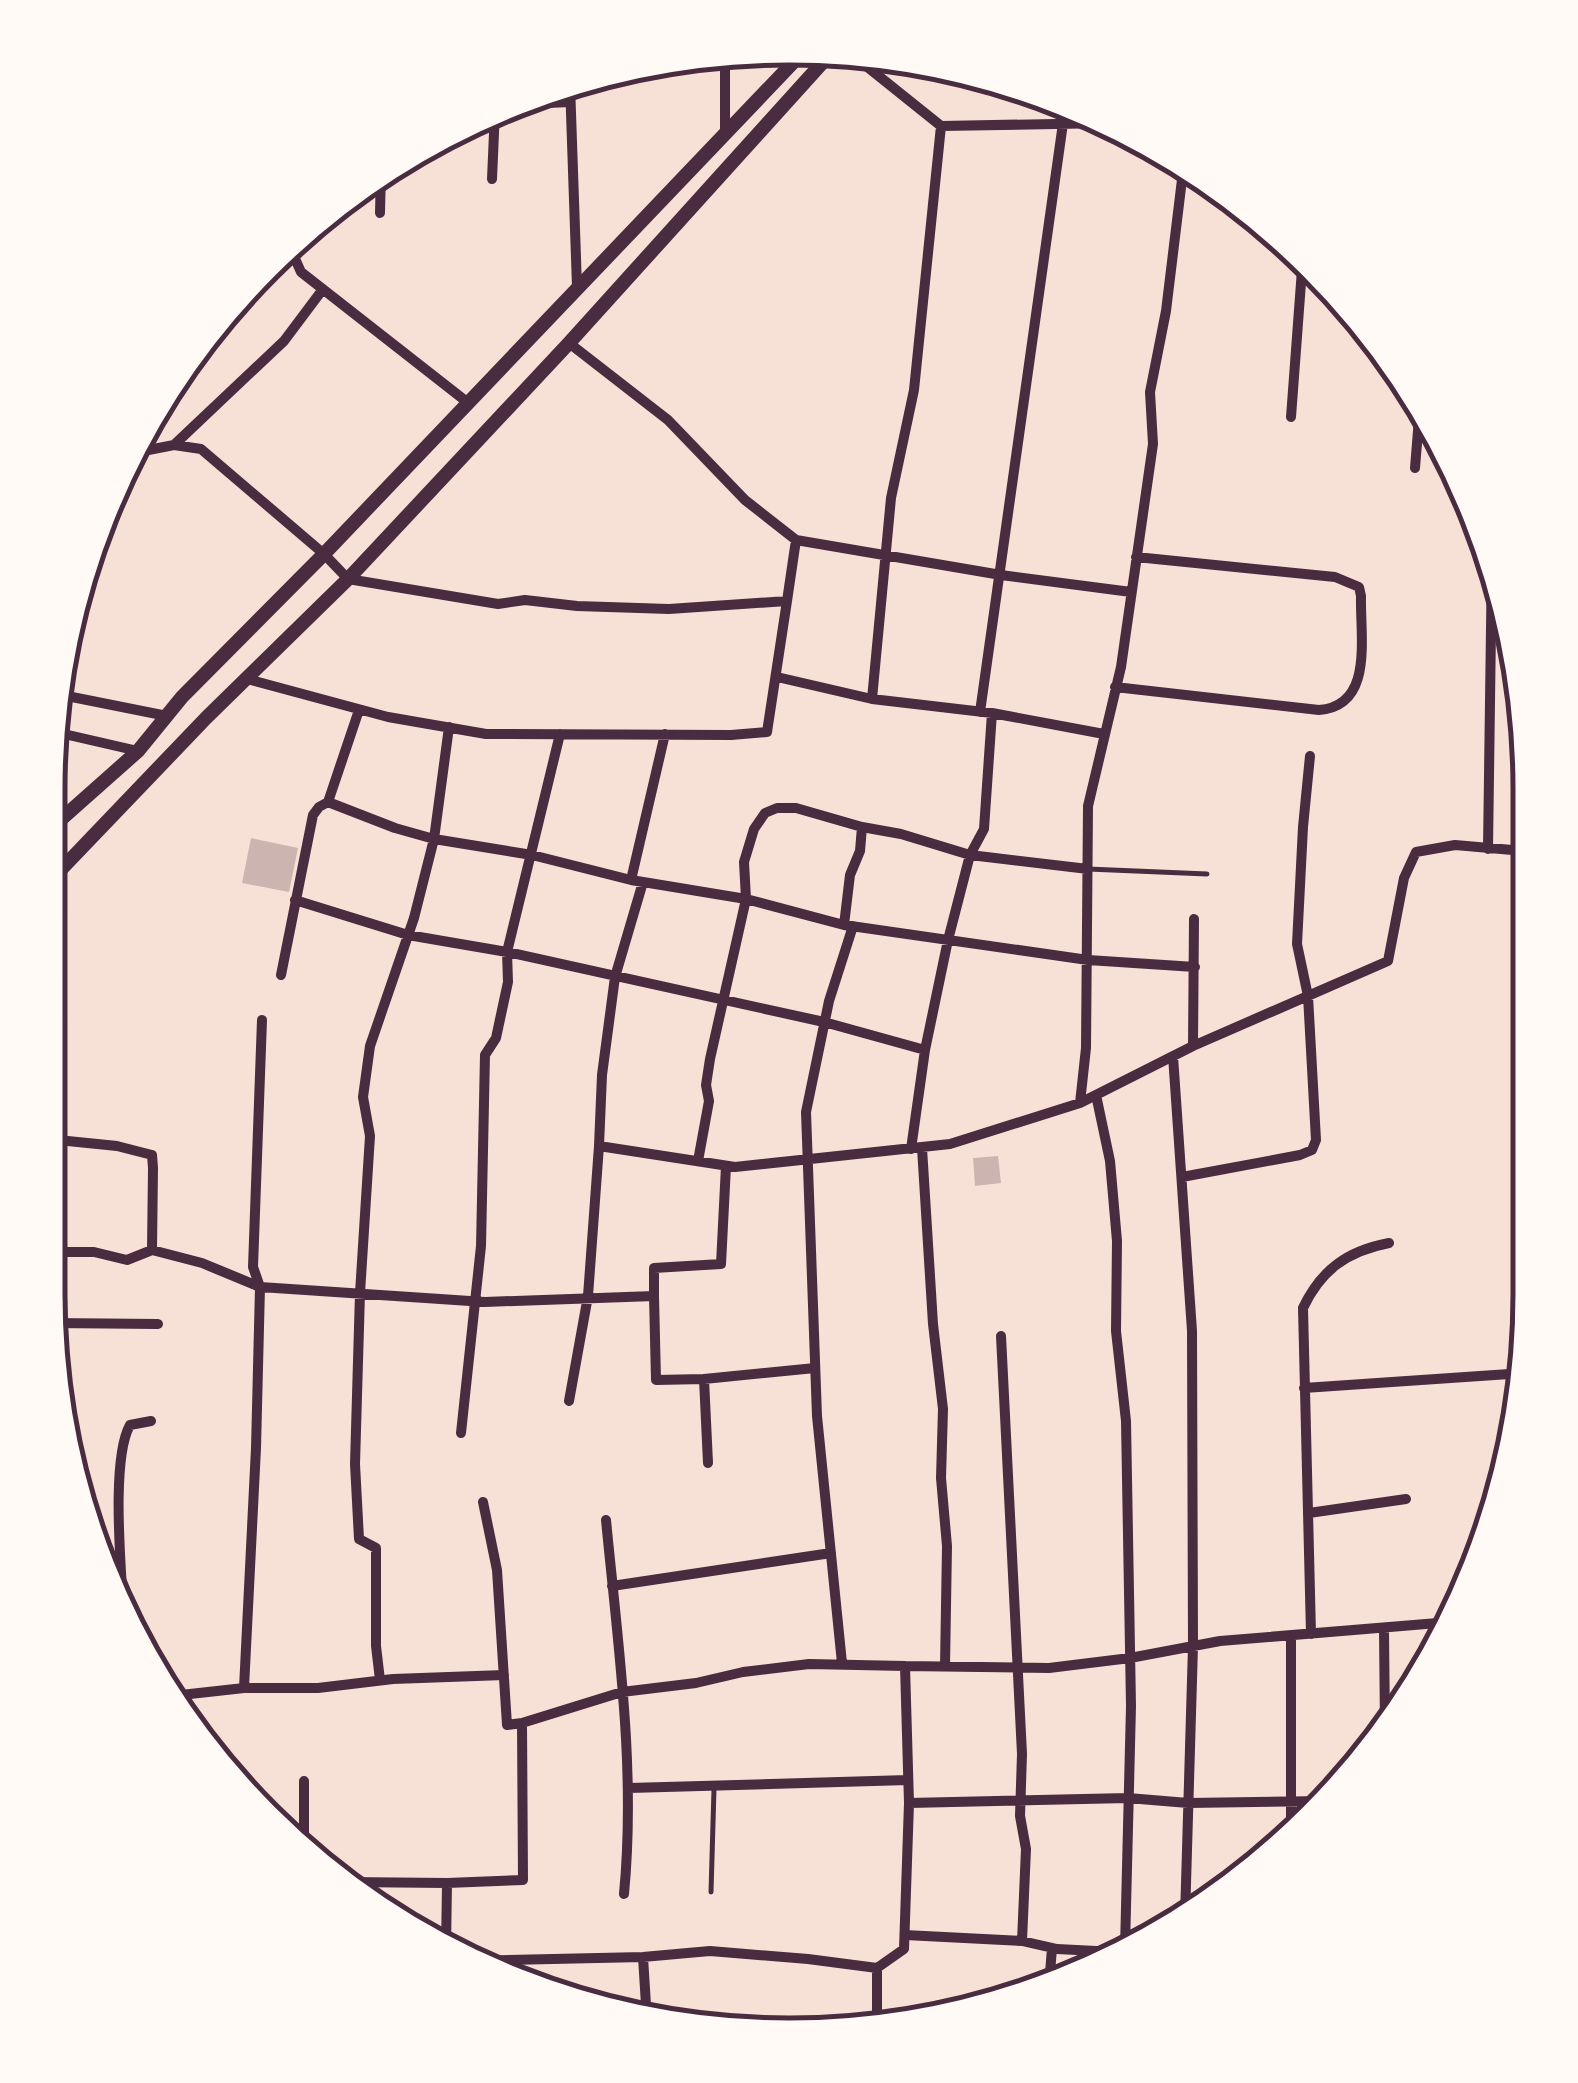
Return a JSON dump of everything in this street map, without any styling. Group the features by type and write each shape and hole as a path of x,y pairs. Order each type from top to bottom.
{"street":[{"path":"65,816 138,751 167,716 791,65"},
{"path":"65,865 206,718 348,579 570,343 819,66"},
{"path":"725,68 725,134"},
{"path":"870,70 941,126 1072,123"},
{"path":"557,103 570,102 577,287"},
{"path":"945,1666 943,1409 916,1148 925,1050 948,940 970,854 984,829 986,713 1001,576 1064,119"},
{"path":"872,700 891,498 914,390 941,126"},
{"path":"492,179 494,128"},
{"path":"1080,1103 1086,1048 1088,806 1116,687 1131,592 1153,444 1150,392 1166,311 1182,181"},
{"path":"380,192 380,212"},
{"path":"296,260 301,272 467,402"},
{"path":"1291,417 1301,277"},
{"path":"174,445 284,341 323,289"},
{"path":"570,343 668,420 744,500 796,540 1001,576 1131,592"},
{"path":"1416,468 1418,431"},
{"path":"150,450 174,445 201,448 348,579 498,604 525,600 669,609 787,600"},
{"path":"248,679 360,710 486,734 767,732 796,540"},
{"path":"1116,687 1319,710 1338,708 1352,696 1359,676 1360,596 1359,587 1350,581 1136,558"},
{"path":"1488,849 1491,615"},
{"path":"777,676 872,700 986,713 1104,734"},
{"path":"71,697 167,716"},
{"path":"282,976 313,815 328,802 360,710"},
{"path":"380,1680 376,1548 359,1538 355,1464 370,1136 362,1096 370,1046 408,935 434,840 449,727"},
{"path":"461,1433 481,1246 485,1054 496,1038 508,982 508,952 560,734"},
{"path":"569,1401 588,1296 602,1075 616,977 665,734"},
{"path":"68,736 138,751"},
{"path":"1182,1176 1312,1150 1317,1126 1308,996 1297,944 1302,826 1310,756"},
{"path":"328,802 434,840 532,855 637,881 746,899 848,925 1088,960 1196,967"},
{"path":"698,1161 709,1101 706,1085 710,1059 746,899 744,862 754,829 765,813 777,808 796,808 970,854 1088,869"},
{"path":"842,1663 814,1368 806,1112 848,925 850,875 860,851 862,827"},
{"path":"598,1146 726,1166 806,1161 950,1144 1080,1103 1193,1046 1388,961 1404,878 1416,852 1455,845 1513,850"},
{"path":"295,900 408,935 508,952 824,1022 925,1050"},
{"path":"1193,1046 1194,920"},
{"path":"244,1688 256,1448 260,1288 253,1267 262,1020"},
{"path":"1173,1056 1192,1332 1193,1646 1185,1899"},
{"path":"1096,1096 1110,1161 1117,1241 1116,1330 1126,1421 1129,1933"},
{"path":"65,1140 152,1155 152,1250"},
{"path":"726,1166 721,1264 654,1268 656,1380 814,1368"},
{"path":"1312,1634 1303,1308 1314,1284 1330,1268 1362,1248 1388,1243"},
{"path":"65,1252 94,1252 126,1260 152,1250 202,1263 260,1288 476,1301 654,1296"},
{"path":"66,1323 158,1324"},
{"path":"1001,1336 1026,1849 1022,1941"},
{"path":"1304,1388 1508,1374"},
{"path":"704,1379 708,1463"},
{"path":"121,1573 118,1528 123,1445 130,1425 152,1421"},
{"path":"1309,1513 1406,1499"},
{"path":"483,1502 497,1570 508,1726 622,1692 696,1683 743,1672 842,1663 1049,1668 1193,1646 1433,1624"},
{"path":"606,1520 628,1788 624,1894"},
{"path":"612,1586 830,1553"},
{"path":"1384,1630 1385,1705"},
{"path":"1291,1636 1291,1815"},
{"path":"506,1960 710,1951 877,1968 904,1949 906,1666"},
{"path":"186,1694 504,1674"},
{"path":"368,1882 524,1880 522,1723"},
{"path":"628,1788 908,1780"},
{"path":"304,1781 304,1831"},
{"path":"908,1803 1128,1798 1188,1803 1306,1800"},
{"path":"446,1883 446,1931"},
{"path":"905,1934 1022,1941 1093,1951"},
{"path":"1050,1969 1052,1948"},
{"path":"643,1957 646,2003"},
{"path":"877,1968 877,2013"}],"lane":[{"path":"1088,869 1207,874"},
{"path":"710,1892 714,1786"}],"building":[{"path":"251,838 298,848 289,892 242,883"},
{"path":"998,1156 1001,1183 975,1186 973,1158"}]}
